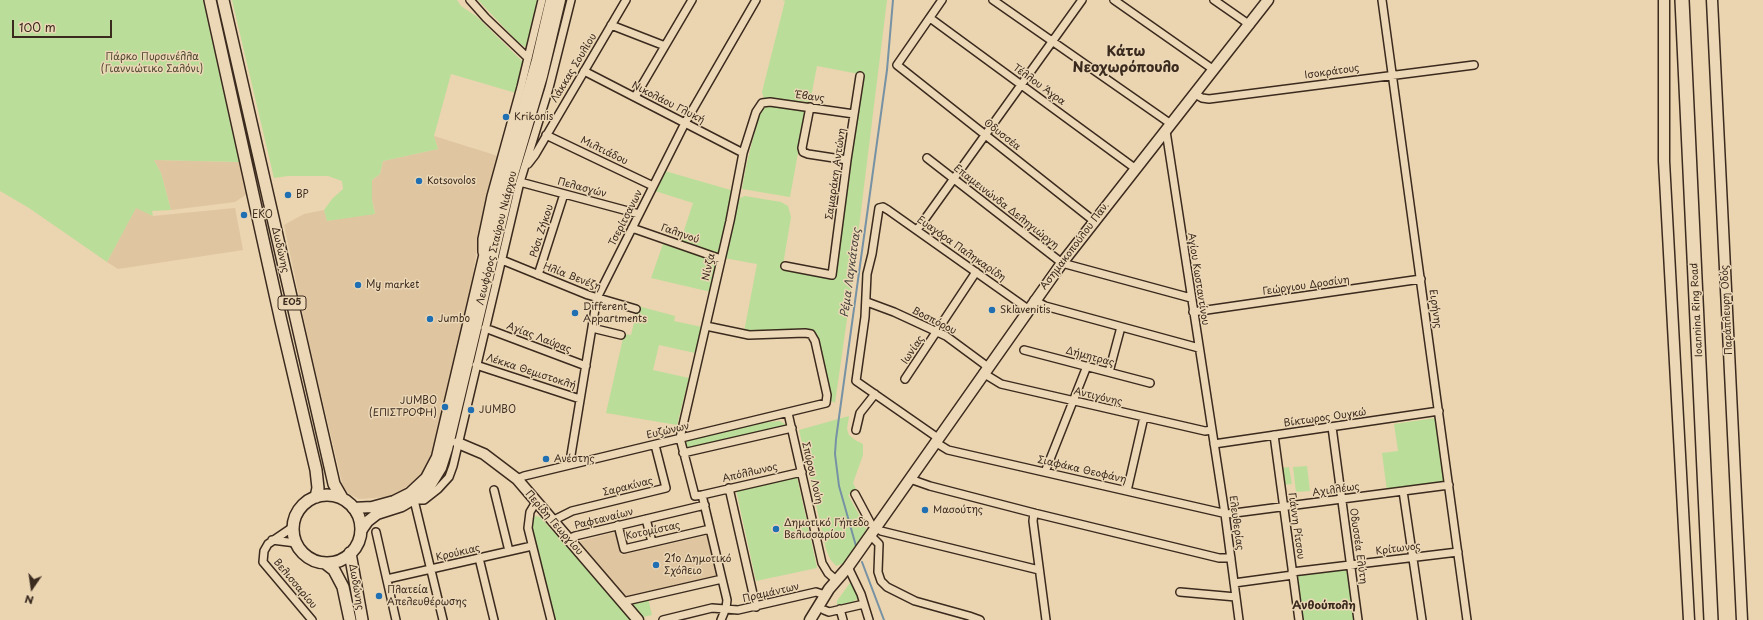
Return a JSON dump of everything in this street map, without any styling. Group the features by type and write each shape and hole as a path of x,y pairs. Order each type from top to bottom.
{"highway":[{"name":"Ioannina Ring Road","path":"1682,0 1711,620"}],"main road":[{"name":"Δωδώνης","path":"210,0 281,322 316,470 318,488 316,497"},
{"name":"Δωδώνης","path":"223,0 334,484 342,498 354,508"},
{"path":"296,543 293,527 300,509 316,497 329,495 342,498"},
{"path":"354,508 359,518 361,531"},
{"name":"Δωδώνης","path":"325,563 338,561 350,553 358,544 361,531"},
{"name":"Δωδώνης","path":"296,543 307,556 325,563 334,570 343,587 350,620"},
{"name":"Δωδώνης","path":"350,553 362,620"}],"street":[{"path":"470,0 486,18 528,58"},
{"path":"482,268 482,239 491,196 542,0"},
{"name":"Λεωφόρος Σταύρου Νιάρχου","path":"354,508 372,507 402,497 422,483 432,468 439,447 498,198 537,60 551,0"},
{"name":"Λεωφόρος Σταύρου Νιάρχου","path":"361,531 368,521 377,514 402,506 422,494 436,479 445,459 511,181 542,76 560,0"},
{"path":"443,620 414,500 424,500 446,481 453,466 520,182 549,88 571,0"},
{"name":"Λάκκας Σουλίου","path":"526,166 535,155 626,0"},
{"path":"635,97 692,0"},
{"name":"Τσερίτσανων","path":"572,464 571,455 597,298 685,123 756,0"},
{"path":"930,18 942,0"},
{"path":"993,0 1052,41 1168,128"},
{"path":"917,230 1082,0"},
{"path":"1114,0 1214,70"},
{"path":"1214,0 1250,25"},
{"name":"Ασημακοπούλου Παν.","path":"843,574 1031,304 1094,221 1250,25 1268,0"},
{"name":"Ειρήνης","path":"1382,0 1467,620"},
{"path":"1664,0 1664,161 1689,620"},
{"name":"Παράπλευρη Οδός","path":"1712,0 1742,620"},
{"name":"Οδυσσέα","path":"930,18 897,64 1094,221"},
{"name":"Τέλλου Άγρα","path":"930,18 1136,169"},
{"path":"611,25 665,46"},
{"name":"Ισοκράτους","path":"1195,94 1202,98 1209,99 1474,65"},
{"name":"Νικολάου Γλυκή","path":"584,71 743,153"},
{"name":"Σαμαράκη Αντώνη","path":"785,266 832,275 860,76"},
{"name":"Έβανς","path":"762,103 770,102 854,114"},
{"name":"Νίνζα","path":"680,439 721,259 743,153 756,112 762,103"},
{"path":"810,107 802,148 803,152 847,160"},
{"name":"Αγίου Κωσταντίνου","path":"1168,128 1193,312 1212,430"},
{"name":"Μιλτιάδου","path":"546,135 653,186"},
{"name":"Επαμεινώνδα Δεληγιώργη","path":"927,158 1062,263 1191,298"},
{"name":"Πελασγών","path":"520,182 639,214"},
{"name":"Ρόσι Ζήκου","path":"538,275 564,194"},
{"name":"Ευαγόρα Παληκαρίδη","path":"867,302 866,279 872,254 879,208 885,208 976,272 1031,304 1045,306 1199,348"},
{"name":"Γαληνού","path":"632,228 721,259"},
{"name":"Ηλία Βενέζη","path":"502,260 597,298 636,309"},
{"name":"Ιωνίας","path":"905,379 976,272"},
{"name":"Γεώργιου Δροσίνη","path":"1193,312 1421,279"},
{"name":"Βοσπόρου","path":"867,302 936,332 952,341 985,370"},
{"name":"Σιαφάκα Θεοφάνη","path":"867,302 856,381 937,440 948,450 1225,514"},
{"name":"Ευζώνων","path":"517,479 572,464 825,404 827,402 827,395 815,341 811,334 749,335 706,326"},
{"path":"1109,372 1121,327"},
{"name":"Αγίας Λαύρας","path":"485,328 586,366"},
{"path":"592,328 621,335"},
{"name":"Δήμητρας","path":"1024,350 1150,383"},
{"name":"Λέκκα Θεμιστοκλή","path":"476,365 580,399"},
{"path":"1045,472 1086,366"},
{"name":"Αντιγόνης","path":"985,370 1001,384 1205,431 1212,430"},
{"path":"856,430 860,413 875,394"},
{"name":"Βίκτωρος Ουγκώ","path":"1214,444 1439,411"},
{"name":"Σπύρου Λούη","path":"788,413 822,563 828,573 843,574 864,604 869,620"},
{"path":"1127,491 1144,417"},
{"name":"Οδυσσέα Ελύτη","path":"1332,427 1358,620"},
{"path":"683,453 792,428"},
{"name":"Ελευθερίας","path":"1212,430 1239,620"},
{"name":"Γιάννη Ρίτσου","path":"1274,435 1299,620"},
{"path":"680,439 695,496 702,494 727,600 726,608 721,620"},
{"name":"Περίδη Γεωργίου","path":"458,443 477,450 517,479 638,620"},
{"name":"Σαρακίνας","path":"552,521 572,511 666,488 655,445"},
{"name":"Απόλλωνος","path":"702,494 802,472"},
{"path":"910,479 930,486 1034,513 1219,558 1231,558"},
{"name":"Αχιλλέως","path":"1225,514 1284,508 1449,485"},
{"path":"729,488 756,607"},
{"path":"494,490 509,551"},
{"path":"1403,491 1422,620"},
{"path":"855,494 870,522 871,535 879,544 878,572 882,581 887,587 915,602 980,620"},
{"path":"536,502 531,510 528,520 532,546 551,620"},
{"name":"Ραφταναίων","path":"568,539 618,525 705,505"},
{"path":"1034,513 1033,521 1046,620"},
{"name":"Ραφταναίων","path":"646,519 652,542"},
{"name":"Κοτομίστας","path":"618,525 624,549 710,529"},
{"path":"272,540 293,527"},
{"path":"376,532 396,620"},
{"path":"871,535 885,532 1039,570"},
{"path":"272,540 296,543"},
{"name":"Βελισσαρίου","path":"272,540 264,551 263,558 265,565 312,620"},
{"name":"Κρούκιας","path":"387,579 532,546"},
{"name":"Κρίτωνος","path":"1234,583 1350,565 1458,552"},
{"path":"479,558 494,620"},
{"path":"810,620 825,595 843,574"},
{"path":"818,620 840,586 843,574"},
{"path":"622,602 722,579"},
{"name":"Πραμάντων","path":"663,620 675,619 706,609 726,608 738,610 756,607 816,592 825,595"},
{"path":"1180,592 1236,597"},
{"path":"824,610 829,612 864,604"},
{"path":"840,609 843,620"}],"shaded area":[{"path":"434,136 498,156 490,189 487,191 481,221 470,296 435,453 422,474 409,486 388,497 359,499 344,491 310,348 284,225 304,214 324,210 327,221 375,213 372,200 372,180 380,174 383,161 438,149"},
{"path":"154,160 239,162 247,194 235,202 171,210 161,173"},
{"path":"136,207 153,216 235,208 243,250 118,269 107,262"},
{"name":"21ο Δημοτικό Σχόλειο","path":"615,532 621,555 709,535 718,575 625,597 577,542"}],"green space":[{"name":"Πάρκο Πυρσινέλλα (Γιαννιώτικο Σαλόνι)","path":"0,0 203,0 239,162 154,160 161,173 171,210 152,211 153,216 136,208 107,262 29,208 0,191"},
{"path":"232,0 457,0 461,6 476,16 524,63 516,93 451,74 434,136 438,149 383,161 380,174 372,180 372,200 375,214 327,221 324,210 332,199 343,189 342,181 328,176 288,176 274,178"},
{"path":"478,0 539,0 528,47 526,48 517,41"},
{"path":"782,0 887,0 852,284 835,403 831,401 817,338 814,332 744,332 757,264 724,258 738,199 745,196 781,202 788,206 791,217 782,271 794,270 835,278 852,146 864,75 817,66 810,102 764,99 762,92 785,1"},
{"path":"766,104 806,109 790,197 742,189 746,166 760,111"},
{"path":"665,171 734,191 711,292 651,278 663,244 678,249 693,203 655,191"},
{"path":"638,306 675,316 674,321 702,327 695,353 659,345 653,370 689,378 677,425 606,413 624,334 631,335"},
{"path":"849,416 847,429 849,435 863,444 863,455 853,483 857,491 848,495 866,527 866,530 844,563 836,566 830,559 826,549 799,430"},
{"path":"1435,418 1444,483 1387,491 1382,453 1398,451 1394,424"},
{"path":"780,421 785,424 784,427 688,450 685,440 759,423"},
{"path":"1307,466 1310,491 1296,492 1293,467"},
{"path":"1289,467 1292,484 1283,485 1281,468"},
{"name":"Δημοτικό Γήπεδο Βελισσαρίου","path":"797,477 817,568 756,581 736,490"},
{"path":"536,516 540,517 582,563 628,615 630,620 555,620 532,525 533,518"},
{"path":"1346,567 1354,620 1303,620 1297,574"},
{"path":"852,580 858,598 853,602 837,605 837,601"},
{"path":"648,598 652,615 643,617 631,602"}],"waterway":[{"name":"Ρέμα Λαγκάτσας","path":"856,546 839,486 835,454 836,439 887,70 893,0"},
{"name":"Ρέμα Λαγκάτσας","path":"862,562 884,620"}],"place":[{"name":"Krikonis","path":"506,117"},
{"name":"Kotsovolos","path":"419,181"},
{"name":"BP","path":"288,195"},
{"name":"EKO","path":"244,215"},
{"name":"My market","path":"358,285"},
{"name":"Sklavenitis","path":"992,310"},
{"name":"Different Appartments","path":"575,313"},
{"name":"Jumbo","path":"430,319"},
{"name":"JUMBO (ΕΠΙΣΤΡΟΦΗ)","path":"445,407"},
{"name":"JUMBO","path":"471,410"},
{"name":"Ανέστης","path":"546,459"},
{"name":"Μασούτης","path":"925,510"},
{"name":"Δημοτικό Γήπεδο Βελισσαρίου","path":"776,529"},
{"name":"21ο Δημοτικό Σχόλειο","path":"656,565"},
{"name":"Πλατεία Απελευθέρωσης","path":"379,596"}],"district":[{"name":"Κάτω Νεοχωρόπουλο","path":"1126,60"},
{"name":"Ανθούπολη","path":"1324,606"}]}
